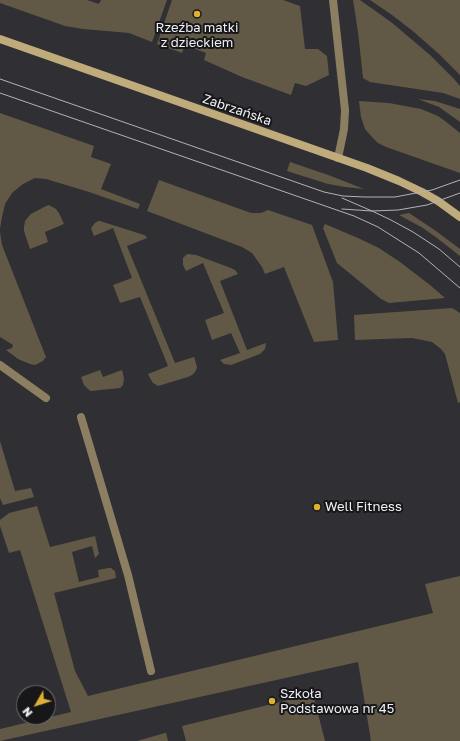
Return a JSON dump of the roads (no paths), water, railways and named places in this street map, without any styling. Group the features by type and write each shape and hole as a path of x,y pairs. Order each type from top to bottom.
{"main road":[{"name":"Zabrzańska","path":"0,39 367,168 422,192 438,201 460,217"}],"street":[{"path":"333,0 345,110 344,130 338,158"},
{"path":"0,365 46,398"},
{"path":"81,417 128,575 151,671"}],"tram line":[{"path":"0,79 324,192 343,196 395,197 432,190 460,180"},
{"path":"0,93 354,216 378,227 419,253 460,288"},
{"path":"342,209 372,211 398,210 427,205 460,193"},
{"path":"342,198 391,220 413,232 439,249 460,267"}],"place":[{"name":"Rzeźba matki z dzieckiem","path":"197,14"},
{"name":"Well Fitness","path":"317,507"},
{"name":"Szkoła Podstawowa nr 45","path":"272,701"}]}
